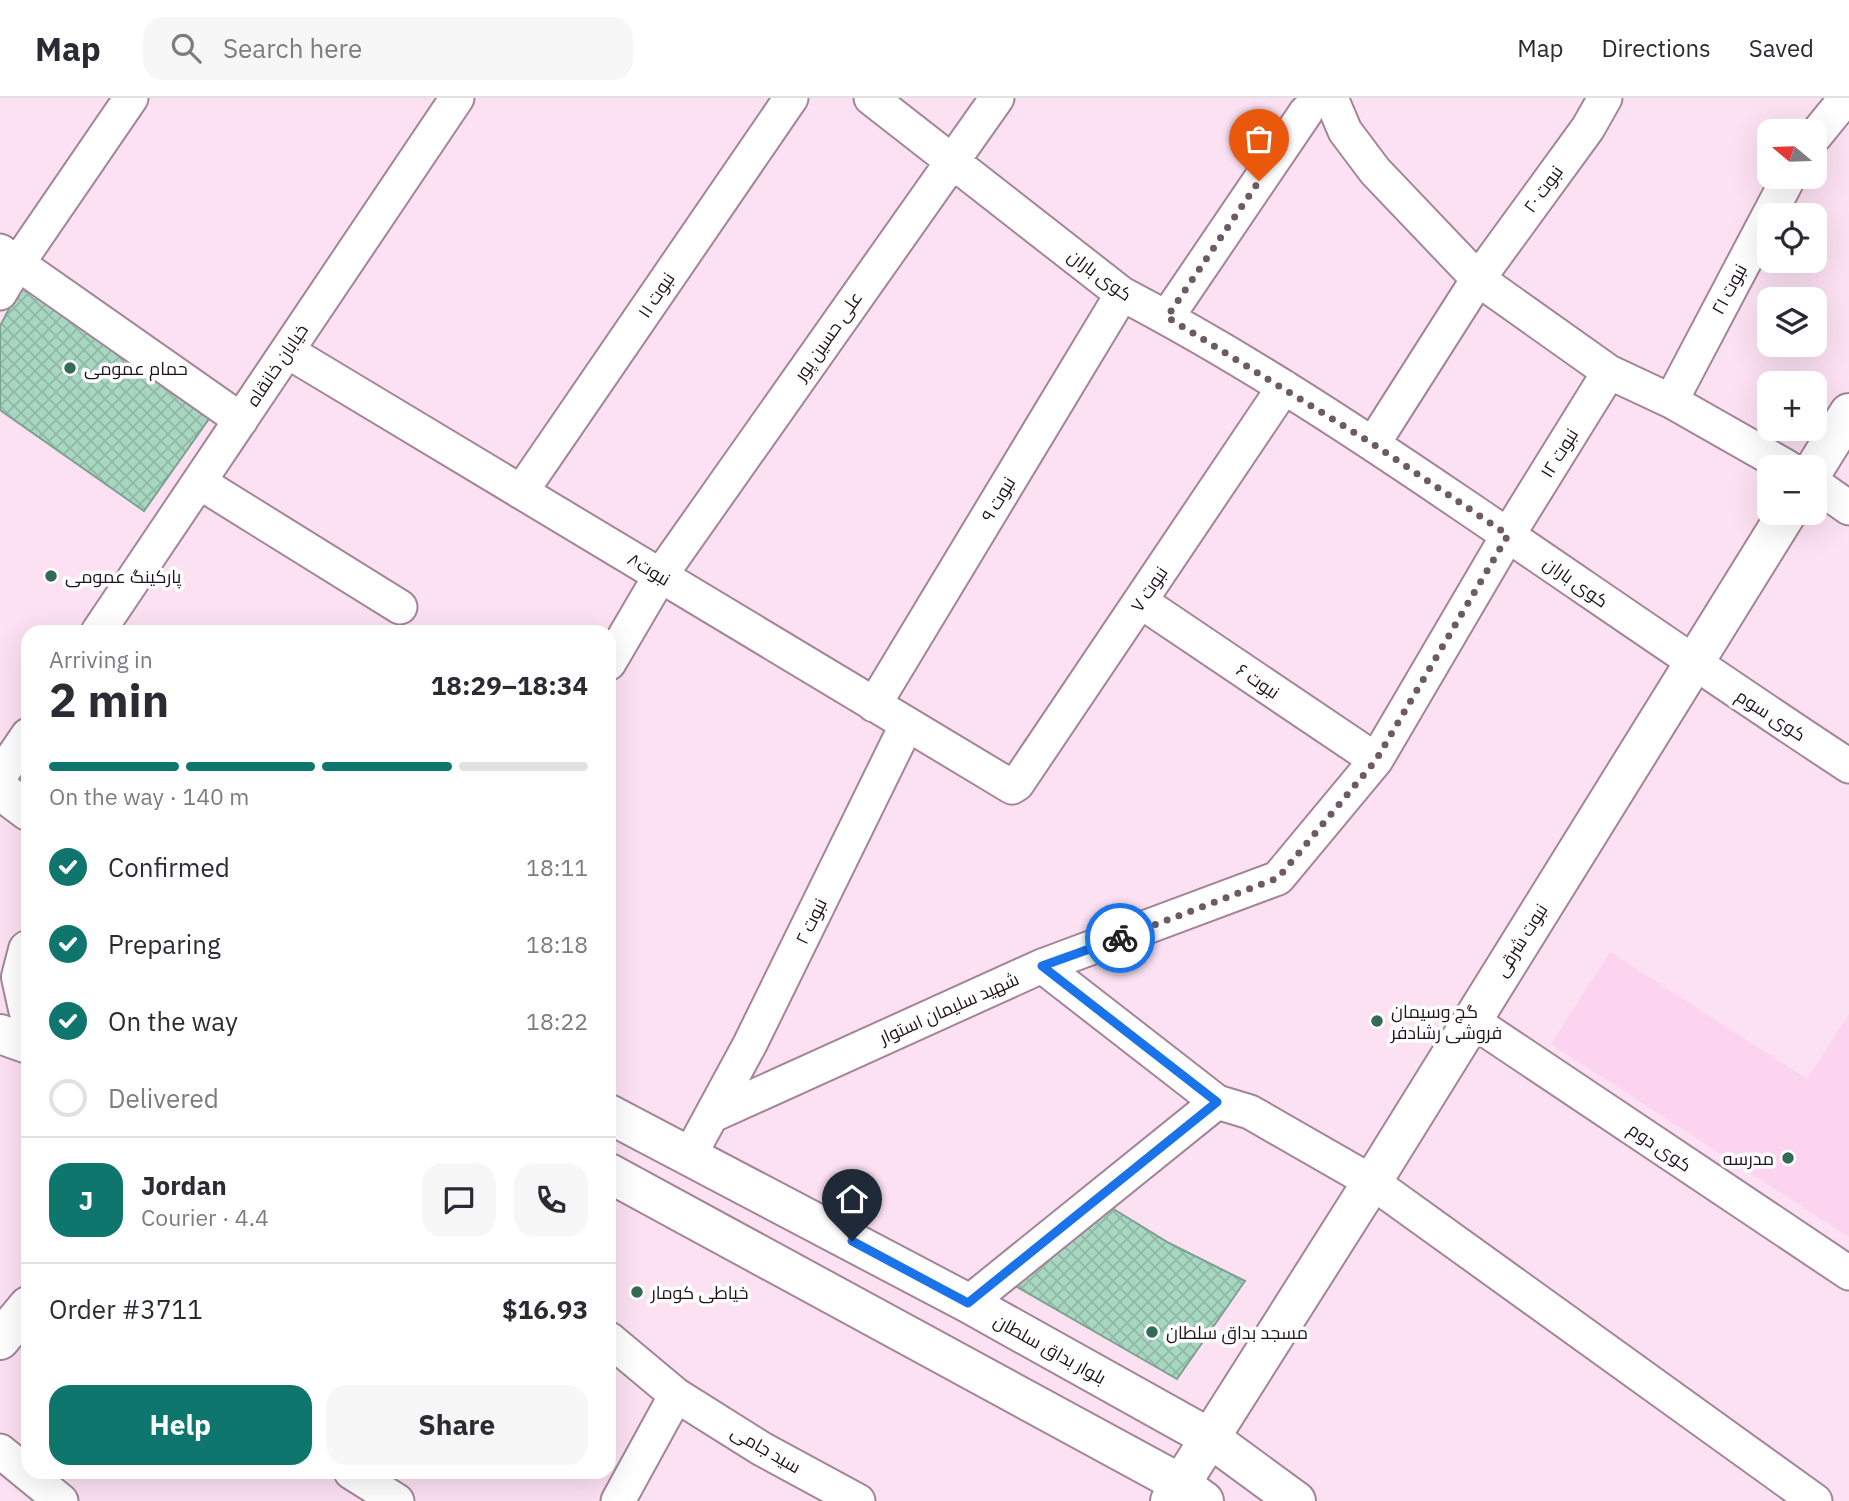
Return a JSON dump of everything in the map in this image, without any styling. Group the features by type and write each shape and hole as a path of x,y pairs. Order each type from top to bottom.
{"main road":[{"path":"1823,455 1849,413"},
{"name":"نبوت شرقی","path":"1185,1495 1210,1438 1779,525"},
{"path":"0,790 21,806"},
{"path":"0,1034 21,1042"},
{"name":"بلوار بداق سلطان","path":"616,1118 968,1303 1210,1438 1296,1501"},
{"path":"616,1176 1185,1495"},
{"path":"0,1340 21,1314"}],"street":[{"path":"0,293 9,257 131,98"},
{"name":"خیابان خانقاه","path":"102,625 457,98"},
{"name":"نبوت ۱۱","path":"522,492 791,98"},
{"name":"کوی باران","path":"871,98 1122,294 1167,317 1373,444 1693,663"},
{"name":"علی حسین پور","path":"616,651 660,576 997,98"},
{"name":"نبوت ۲۰","path":"1373,444 1478,279 1588,128 1605,98"},
{"path":"1827,121 1846,98"},
{"path":"1167,317 1318,105 1345,131 1375,171 1478,279 1609,372 1671,401 1766,455"},
{"name":"نبوت ۲۱","path":"1671,401 1782,189"},
{"path":"9,257 241,420"},
{"name":"نبوت ۹","path":"874,705 1122,294"},
{"name":"نبوت۸","path":"287,351 1012,788"},
{"name":"نبوت ۱۲","path":"1508,535 1609,372"},
{"name":"نبوت ۷","path":"1012,788 1284,387"},
{"path":"198,482 400,607"},
{"path":"1827,492 1849,508"},
{"name":"شهید سلیمان استوار","path":"711,1116 1042,966 1278,878 1376,760 1508,535"},
{"name":"نبوت ۶","path":"1140,601 1376,760"},
{"name":"کوی سوم","path":"1693,663 1849,766"},
{"name":"نبوت ۲","path":"711,1116 756,1032 907,724"},
{"path":"0,776 21,745"},
{"path":"1042,966 1217,1102 1250,1112 1372,1182 1815,1501"},
{"name":"کوی دوم","path":"1471,1020 1849,1273"},
{"path":"968,1303 1217,1102"},
{"path":"690,1155 711,1116"},
{"name":"سید جامی","path":"616,1345 676,1395 762,1449 858,1501"},
{"path":"618,1501 676,1395"},
{"path":"0,1451 21,1468"},
{"path":"34,1479 61,1501"},
{"path":"362,1479 397,1501"}],"shaded area":[{"name":"مدرسه","path":"1610,952 1807,1079 1849,1014 1849,1237 1551,1044"}],"building":[{"name":"حمام عمومی","path":"21,286 211,416 144,511 0,410 0,326"},
{"name":"مسجد بداق سلطان","path":"1107,1205 1169,1243 1245,1281 1177,1379 1012,1284"}],"way so far":[{"path":"1120,938 1278,878 1376,760 1508,535 1284,387 1167,317 1259,181"}],"place":[{"name":"حمام عمومی","path":"70,368"},
{"name":"پارکینگ عمومی","path":"51,576"},
{"name":"گچ وسیمان فروشی رشادفر","path":"1377,1021"},
{"name":"مدرسه","path":"1788,1158"},
{"name":"خیاطی کومار","path":"637,1292"},
{"name":"مسجد بداق سلطان","path":"1152,1332"}],"route":[{"path":"852,1241 968,1303 1217,1102 1042,966 1120,938"}]}
